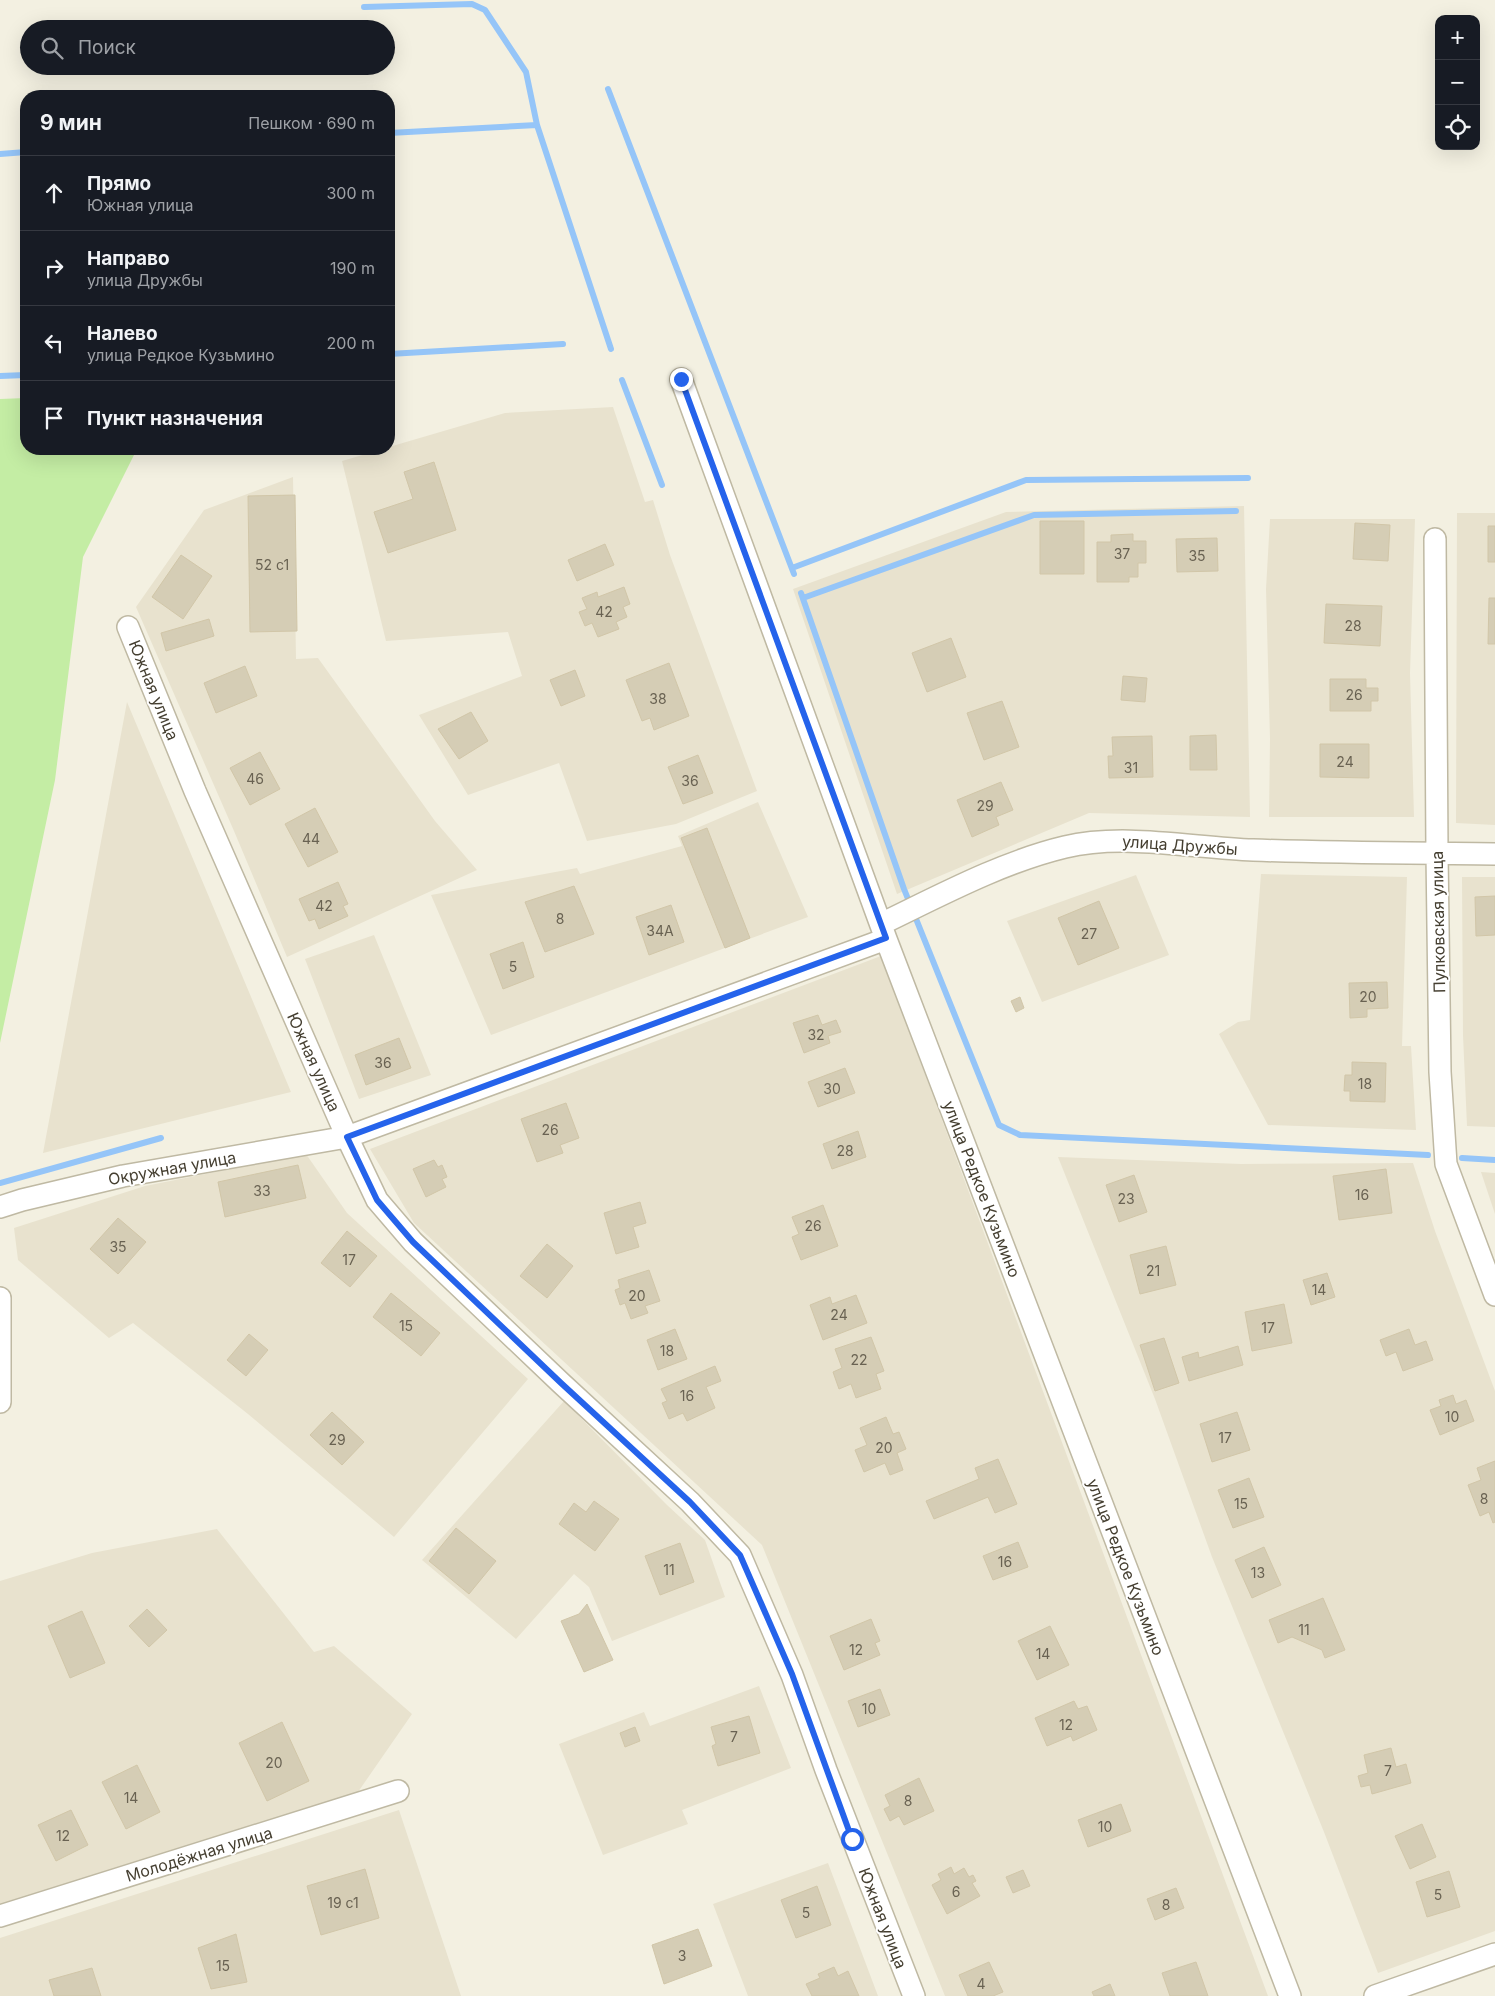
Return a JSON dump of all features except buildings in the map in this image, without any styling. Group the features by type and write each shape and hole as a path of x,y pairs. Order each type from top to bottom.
{"street":[{"name":"улица Редкое Кузьмино","path":"681,379 884,931 1290,1996"},
{"name":"Пулковская улица","path":"1436,539 1440,1072 1446,1164 1495,1295"},
{"name":"Южная улица","path":"128,627 195,791 347,1137 377,1200 413,1242 561,1383 690,1502 740,1555 792,1674 826,1770 914,1996"},
{"name":"улица Дружбы","path":"347,1137 884,931 970,881 1066,847 1112,841 1253,850 1495,854"},
{"name":"Окружная улица","path":"0,1207 123,1176 347,1137"},
{"path":"0,1298 0,1402"},
{"name":"Молодёжная улица","path":"0,1916 398,1791"},
{"path":"1375,1996 1495,1954"}],"shaded area":[{"path":"613,407 645,502 653,500 670,555 757,791 676,824 587,841 559,763 468,795 419,715 522,676 508,632 386,641 342,461 362,455 395,455 395,445 505,413"},
{"path":"293,477 296,659 318,658 435,821 477,870 287,957 136,607 204,510"},
{"path":"1244,506 1250,817 1089,813 897,894 793,589 1006,512"},
{"path":"1457,513 1495,513 1495,825 1456,823"},
{"path":"1270,519 1415,519 1410,673 1414,817 1269,817 1270,739 1266,589"},
{"path":"127,702 291,1092 43,1153"},
{"path":"758,802 808,917 491,1035 431,895 577,868 580,874 682,846 678,836"},
{"path":"1261,874 1407,877 1402,1046 1411,1046 1416,1130 1268,1125 1219,1034 1238,1022 1250,1020"},
{"path":"1136,875 1169,955 1042,1002 1007,921"},
{"path":"1462,877 1495,877 1495,1127 1467,1126 1463,1035"},
{"path":"374,935 431,1075 359,1099 305,959"},
{"path":"881,956 1268,1996 945,1996 762,1545 414,1223 370,1149"},
{"path":"306,1154 347,1213 528,1379 394,1537 248,1414 133,1323 109,1338 18,1260 14,1228 145,1186"},
{"path":"1058,1157 1241,1164 1413,1163 1435,1231 1495,1391 1495,1931 1378,1973 1324,1832 1212,1557 1155,1399"},
{"path":"1481,1172 1495,1173 1495,1214"},
{"path":"564,1401 667,1505 705,1540 725,1597 612,1641 589,1587 574,1574 516,1639 422,1560"},
{"path":"217,1529 314,1652 334,1646 412,1714 358,1792 0,1906 0,1581 92,1553"},
{"path":"759,1686 791,1768 682,1810 688,1824 603,1855 559,1744 644,1712 650,1726"},
{"path":"399,1810 461,1996 0,1996 0,1938"},
{"path":"828,1863 878,1996 748,1996 713,1904"}],"green space":[{"path":"20,398 20,455 134,455 83,557 55,780 0,1043 0,399"}],"waterway":[{"path":"364,7 472,4 485,10 526,72 537,125 611,349"},
{"path":"608,89 794,574"},
{"path":"395,133 537,125"},
{"path":"0,154 20,152"},
{"path":"395,354 563,344"},
{"path":"0,376 20,375"},
{"path":"622,380 662,485"},
{"path":"792,568 1026,480 1248,478"},
{"path":"803,598 1034,515 1236,511"},
{"path":"801,593 904,889 999,1125 1020,1135 1428,1155"},
{"path":"0,1183 161,1138"},
{"path":"1462,1158 1495,1160"}],"route":[{"path":"681,379 886,938 347,1137 377,1200 413,1242 561,1383 690,1502 740,1555 792,1674 852,1839"}]}
